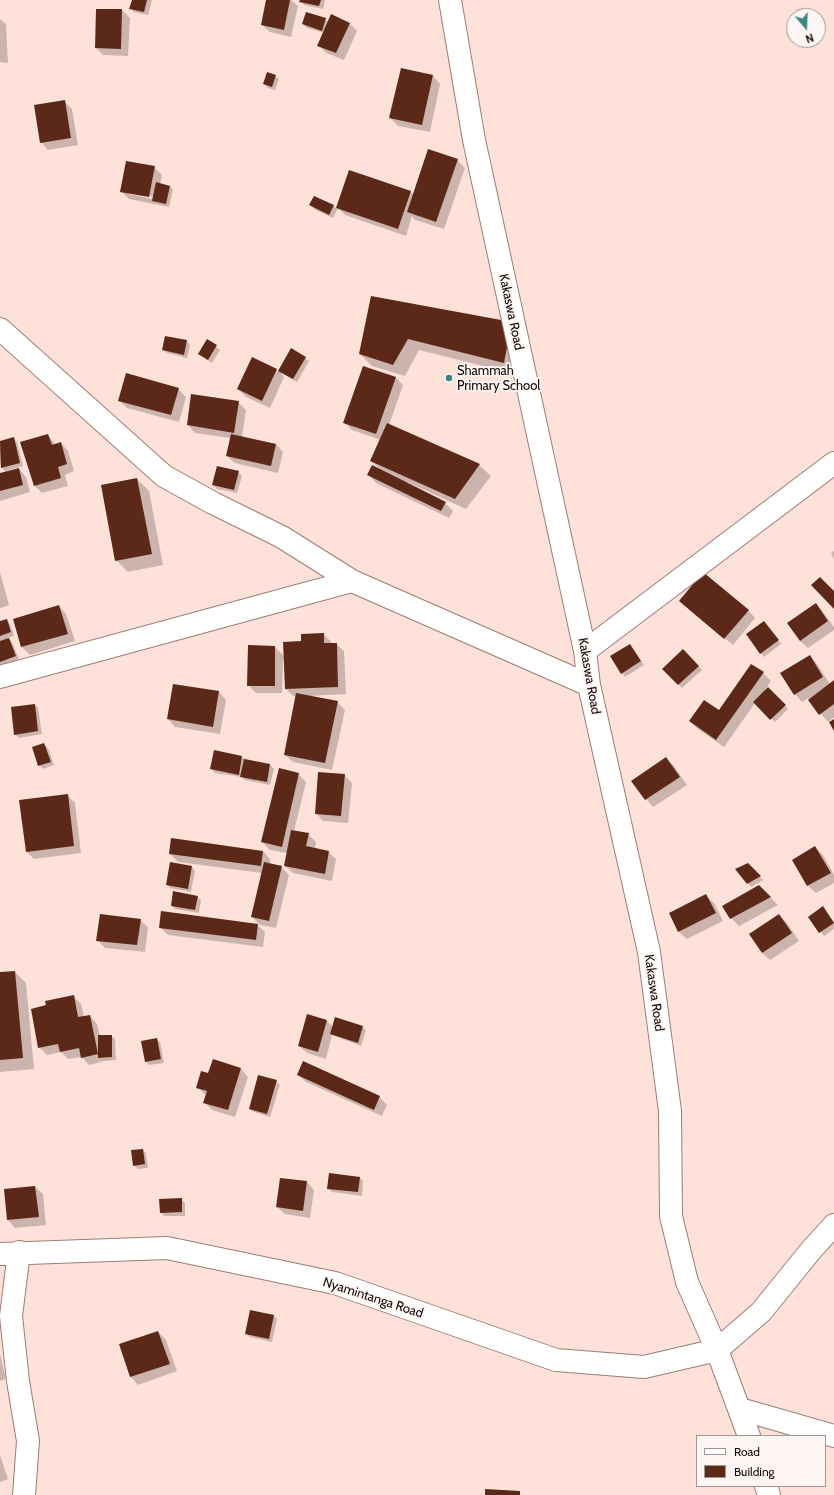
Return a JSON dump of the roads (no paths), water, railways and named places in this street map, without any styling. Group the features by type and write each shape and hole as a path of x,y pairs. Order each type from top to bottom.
{"street":[{"name":"Kakaswa Road","path":"450,0 474,140 585,651 589,685 649,952 670,1111 671,1216 687,1282 717,1350 749,1435"},
{"path":"0,329 164,476 212,503 282,537 352,581 589,685"},
{"path":"585,651 834,463"},
{"path":"0,677 352,581"},
{"path":"717,1350 761,1312 812,1249 834,1225"},
{"name":"Nyamintanga Road","path":"9,1253 166,1248 335,1283 556,1360 644,1367 717,1350"},
{"path":"9,1253 10,1316 18,1381 28,1441 24,1495"},
{"path":"740,1409 834,1436"}],"place":[{"name":"Shammah Primary School","path":"449,378"}]}
